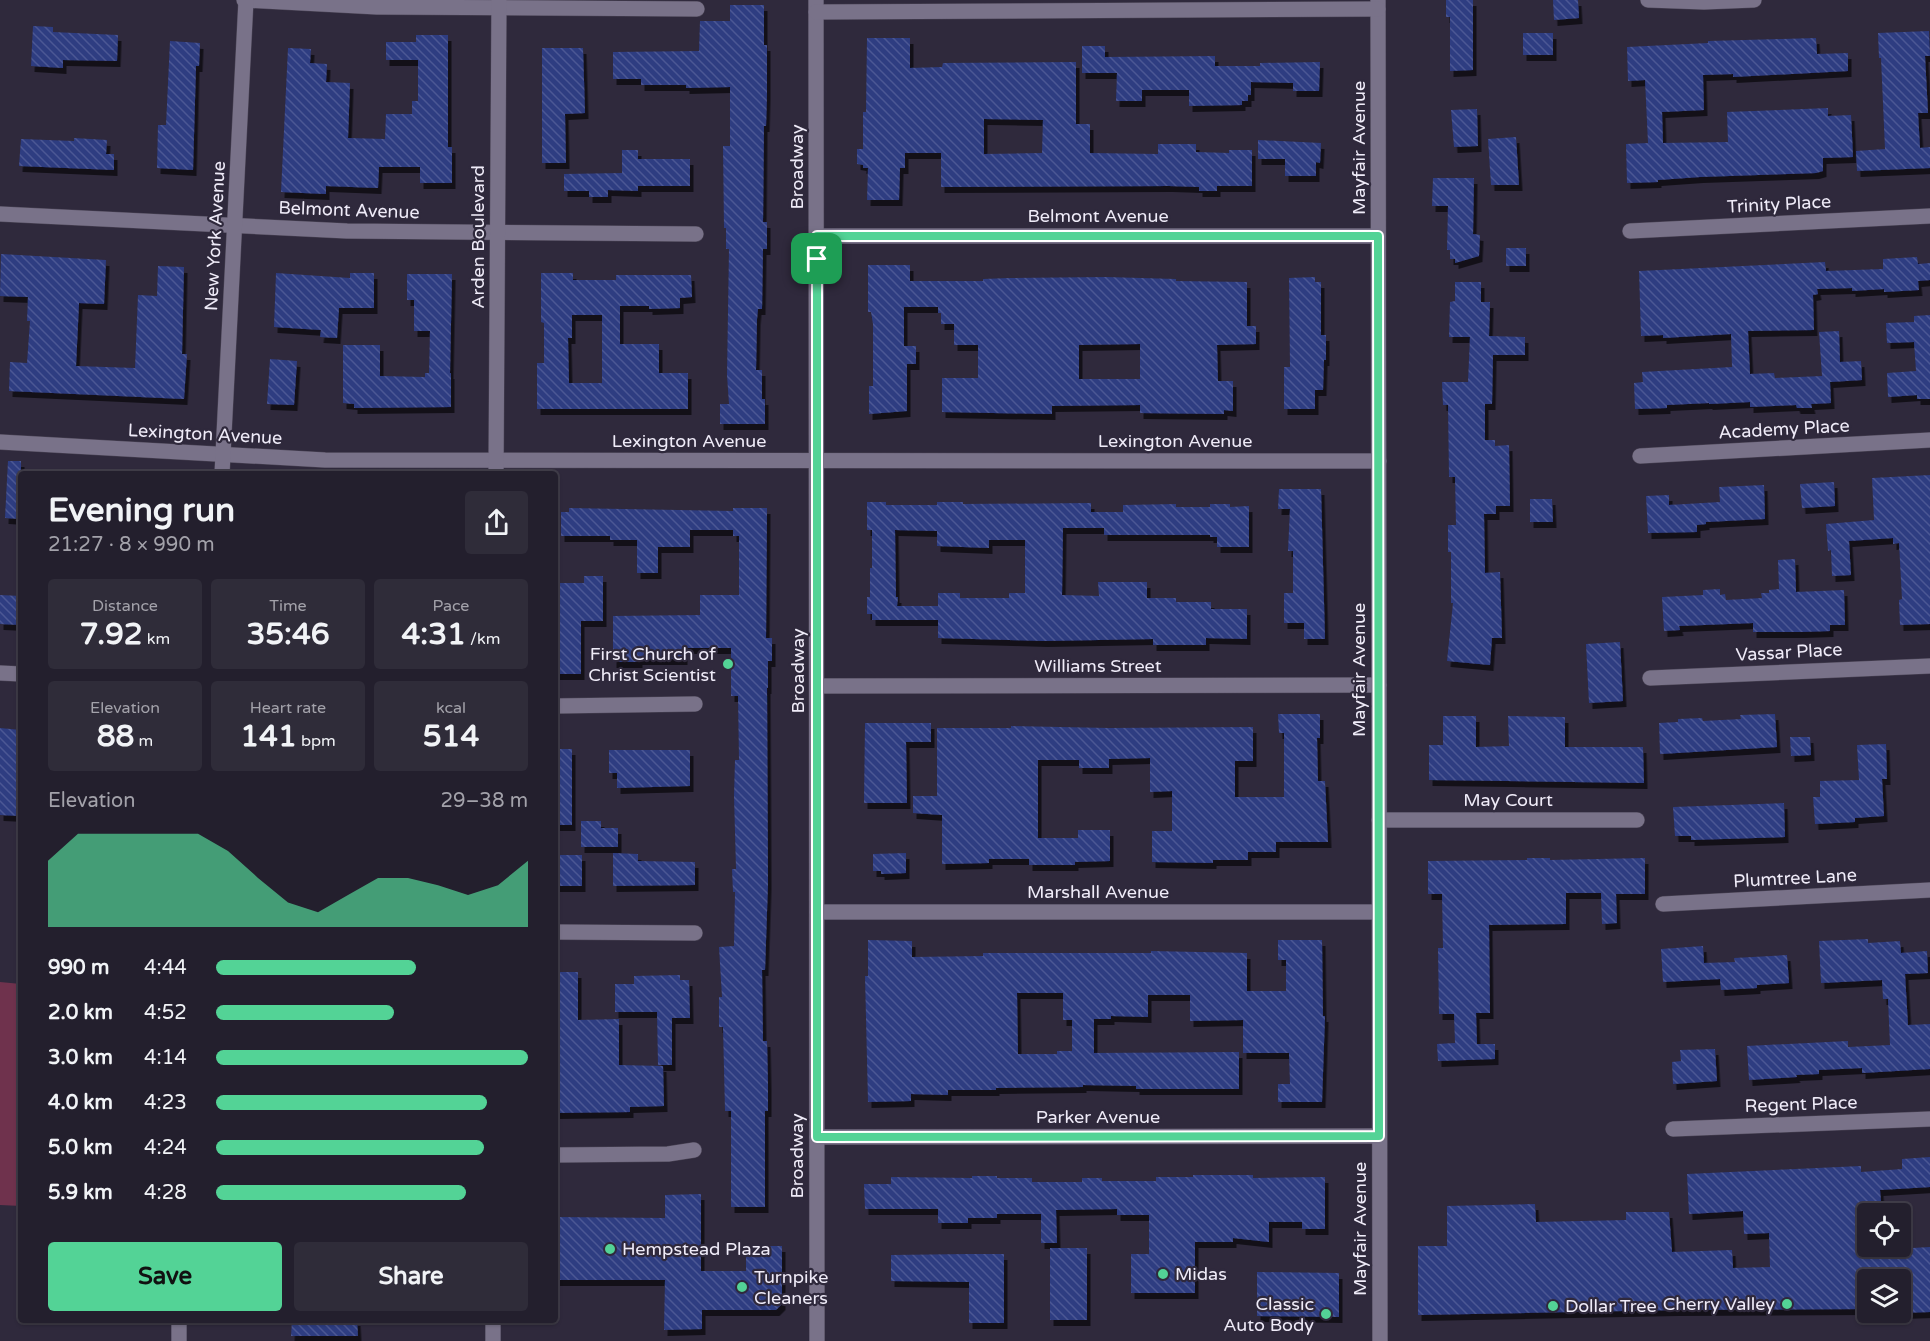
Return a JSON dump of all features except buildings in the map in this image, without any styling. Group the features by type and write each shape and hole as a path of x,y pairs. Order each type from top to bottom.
{"street":[{"path":"245,0 376,7 499,3 697,9"},
{"name":"New York Avenue","path":"222,471 245,0"},
{"path":"1648,0 1704,2 1754,0"},
{"name":"Arden Boulevard","path":"496,467 499,3"},
{"path":"816,6 1378,5"},
{"name":"Mayfair Avenue","path":"1378,5 1380,1341"},
{"name":"Broadway","path":"816,6 817,1341"},
{"name":"Belmont Avenue","path":"0,214 347,231 696,234"},
{"name":"Trinity Place","path":"1630,231 1930,216"},
{"name":"Belmont Avenue","path":"817,236 1378,236"},
{"name":"Academy Place","path":"1640,456 1930,440"},
{"name":"Lexington Avenue","path":"0,442 496,467 816,461 1379,461"},
{"name":"Vassar Place","path":"1650,678 1930,666"},
{"path":"0,673 18,674"},
{"name":"Williams Street","path":"818,686 1379,685"},
{"path":"558,706 695,704"},
{"name":"May Court","path":"1378,820 1637,820"},
{"name":"Plumtree Lane","path":"1663,904 1930,890"},
{"name":"Marshall Avenue","path":"817,912 1378,912"},
{"path":"558,932 695,933"},
{"name":"Regent Place","path":"1673,1129 1930,1119"},
{"name":"Parker Avenue","path":"817,1137 1379,1136"},
{"path":"558,1155 668,1154 694,1150"},
{"path":"179,1323 179,1341"},
{"path":"493,1323 494,1341"}],"shaded area":[{"path":"0,982 18,984 18,1206 0,1205"}],"place":[{"name":"First Church of Christ Scientist","path":"728,664"},
{"name":"Hempstead Plaza","path":"610,1249"},
{"name":"Midas","path":"1163,1274"},
{"name":"Turnpike Cleaners","path":"742,1287"},
{"name":"Cherry Valley","path":"1787,1304"},
{"name":"Dollar Tree","path":"1553,1306"},
{"name":"Classic Auto Body","path":"1326,1314"}],"route":[{"path":"817,236 1378,236 1379,1136 817,1137 817,259 817,236"}]}
